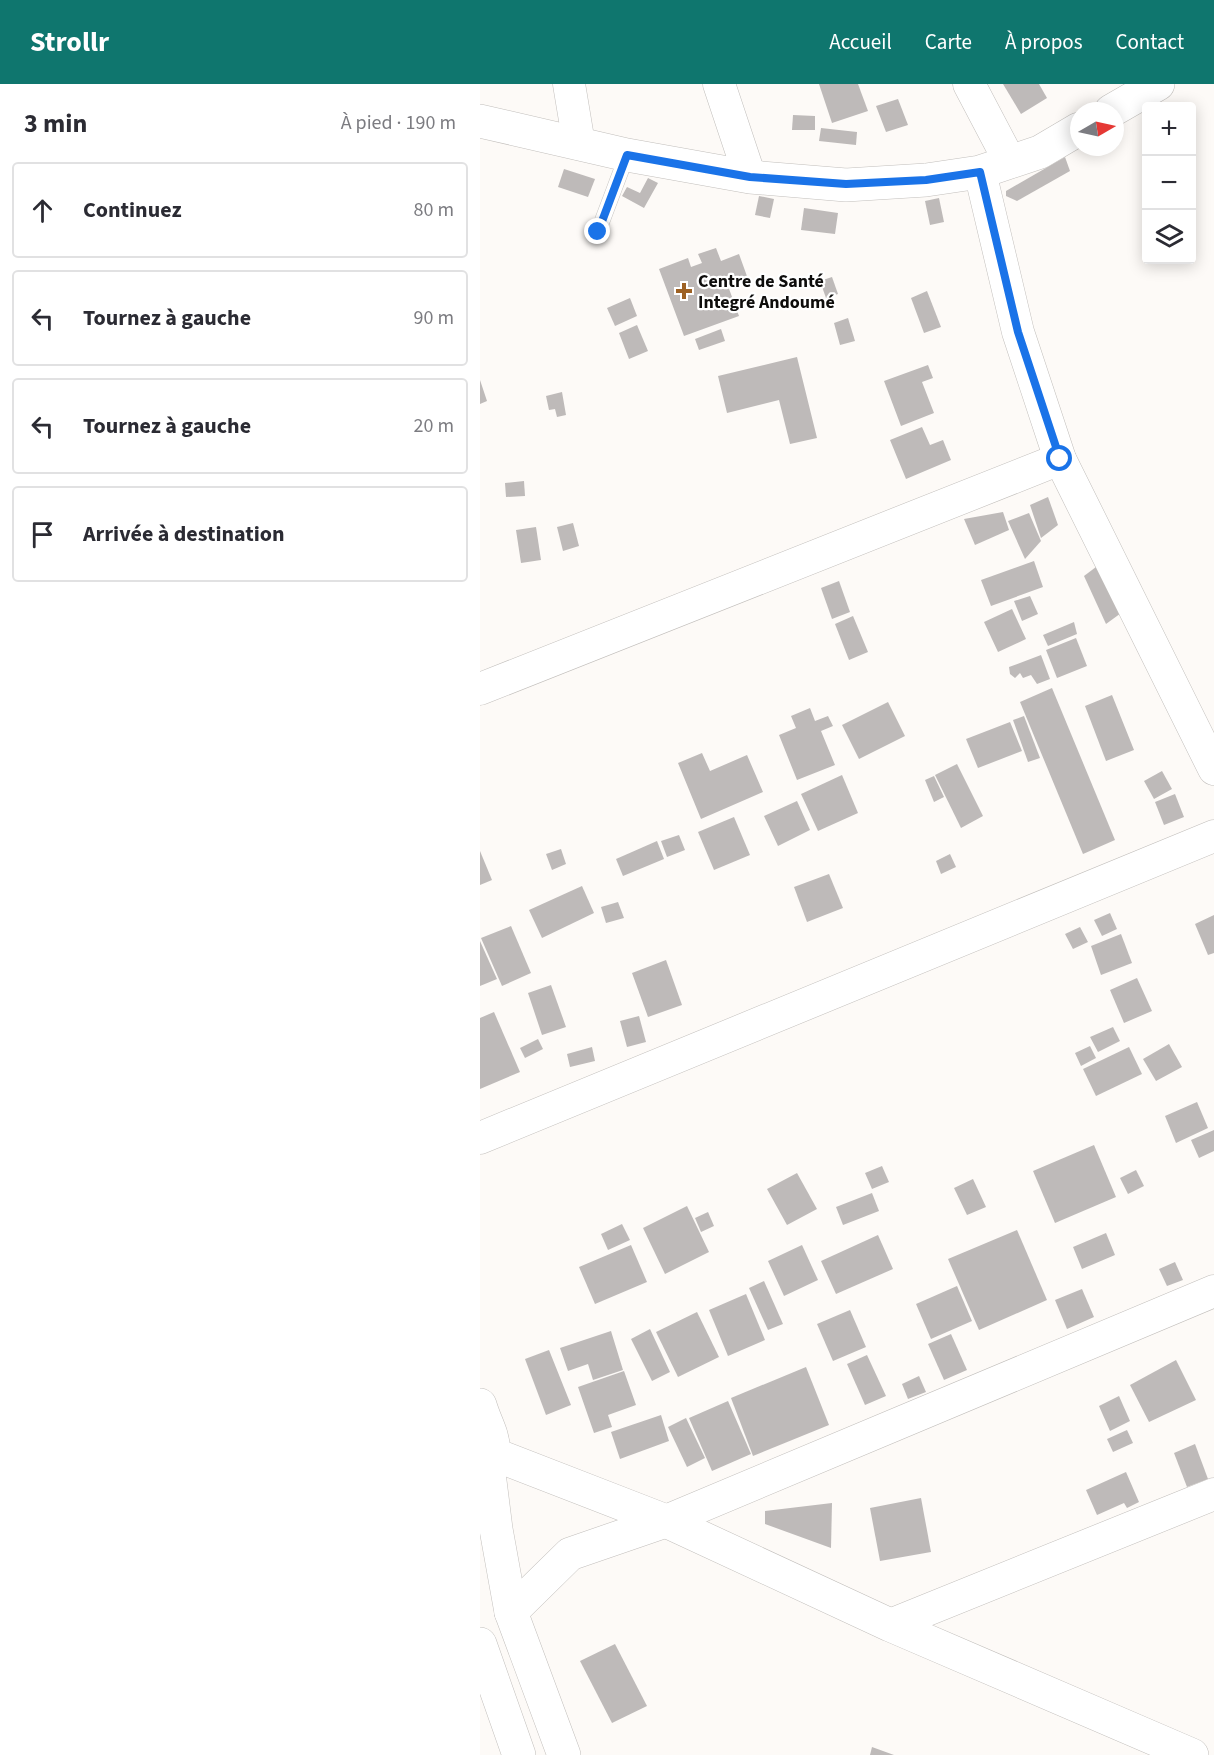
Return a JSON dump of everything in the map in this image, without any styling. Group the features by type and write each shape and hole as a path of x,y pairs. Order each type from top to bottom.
{"street":[{"path":"569,84 579,144"},
{"path":"719,84 750,177"},
{"path":"969,84 995,167 1018,332 1060,459 1214,769"},
{"path":"1124,103 1155,85"},
{"path":"480,121 627,155 750,177 846,184 926,180 995,167 1040,152 1070,134"},
{"path":"480,689 1060,459"},
{"path":"480,1138 1214,837"},
{"path":"511,1612 570,1554 666,1521 1214,1292"},
{"path":"482,1414 494,1442 487,1464 511,1612 564,1755"},
{"path":"487,1464 666,1521 890,1624 1191,1755"},
{"path":"890,1624 1214,1494"},
{"path":"480,1644 519,1755"}],"lane":[{"path":"598,232 627,155"}],"building":[{"path":"819,84 858,84 868,111 832,123"},
{"path":"1003,84 1039,84 1047,98 1021,114"},
{"path":"898,99 908,125 886,132 876,106"},
{"path":"793,115 815,116 815,130 792,130"},
{"path":"821,128 857,132 856,145 819,141"},
{"path":"1065,157 1070,171 1017,201 1006,196 1006,191"},
{"path":"564,169 595,179 588,197 558,187"},
{"path":"648,178 658,183 644,208 622,196 627,187 640,193"},
{"path":"759,196 774,199 770,218 755,215"},
{"path":"939,198 944,222 930,225 925,201"},
{"path":"804,208 838,213 835,234 801,230"},
{"path":"716,248 721,261 739,254 748,279 728,286 739,316 684,336 659,269 688,258 691,267 702,263 698,254"},
{"path":"832,277 838,294 826,298 820,281"},
{"path":"927,291 941,327 924,333 911,298"},
{"path":"630,298 637,316 615,326 607,308"},
{"path":"848,318 855,341 840,345 834,323"},
{"path":"637,325 648,351 629,359 619,333"},
{"path":"721,329 725,341 699,350 695,339"},
{"path":"797,357 817,438 790,444 779,400 727,413 718,376"},
{"path":"928,365 933,378 922,382 934,413 901,426 884,381"},
{"path":"480,380 487,401 480,404"},
{"path":"562,392 566,415 557,417 555,409 549,410 546,396"},
{"path":"922,427 930,445 943,440 951,460 906,479 890,440"},
{"path":"524,481 525,496 506,497 505,483"},
{"path":"1048,497 1058,525 1041,538 1030,505"},
{"path":"1003,512 1009,530 975,545 964,519"},
{"path":"1029,513 1041,541 1025,559 1008,521"},
{"path":"573,523 579,546 563,551 557,527"},
{"path":"536,527 541,560 521,563 516,530"},
{"path":"1034,561 1043,587 991,606 981,580"},
{"path":"1104,561 1128,608 1106,624 1084,576"},
{"path":"839,581 850,612 832,619 821,588"},
{"path":"1030,596 1038,614 1022,621 1014,601"},
{"path":"1012,609 1026,639 998,652 984,622"},
{"path":"853,616 868,652 849,660 835,624"},
{"path":"1074,622 1077,634 1048,646 1043,635"},
{"path":"1076,638 1087,666 1057,678 1046,650"},
{"path":"1041,655 1050,679 1037,684 1031,675 1023,678 1020,673 1015,678 1010,674 1009,667"},
{"path":"1052,688 1115,840 1083,854 1020,702"},
{"path":"1112,695 1134,750 1106,761 1085,706"},
{"path":"888,702 905,736 859,759 842,725"},
{"path":"810,708 815,721 828,716 833,726 821,731 835,765 797,780 779,735 796,728 791,716"},
{"path":"1024,716 1040,758 1028,762 1013,720"},
{"path":"1010,722 1022,751 978,768 966,739"},
{"path":"702,753 710,771 747,755 763,792 701,819 678,763"},
{"path":"957,764 983,816 961,828 935,775"},
{"path":"1162,771 1172,789 1154,799 1144,781"},
{"path":"842,775 858,813 818,831 801,794"},
{"path":"934,776 944,797 934,802 925,780"},
{"path":"1175,794 1184,817 1164,825 1155,802"},
{"path":"797,801 810,830 778,846 764,816"},
{"path":"734,817 750,855 714,870 698,832"},
{"path":"679,835 685,850 667,857 661,841"},
{"path":"657,841 664,859 623,876 616,859"},
{"path":"561,849 566,864 552,870 546,854"},
{"path":"480,851 492,880 480,885"},
{"path":"950,854 956,867 941,874 936,861"},
{"path":"829,874 843,908 807,922 794,887"},
{"path":"582,886 594,913 542,938 529,910"},
{"path":"618,902 624,918 606,923 601,907"},
{"path":"1110,913 1117,929 1102,936 1094,920"},
{"path":"1214,915 1214,953 1208,955 1195,924"},
{"path":"511,926 531,973 502,986 481,938"},
{"path":"1080,927 1088,942 1073,949 1065,934"},
{"path":"1121,934 1132,963 1101,975 1091,946"},
{"path":"480,941 497,979 480,986"},
{"path":"666,960 682,1005 648,1017 632,973"},
{"path":"1137,978 1152,1011 1124,1023 1110,990"},
{"path":"551,985 566,1027 542,1035 528,993"},
{"path":"494,1012 520,1072 480,1089 480,1018"},
{"path":"639,1016 646,1042 627,1047 620,1021"},
{"path":"1113,1027 1120,1041 1098,1052 1090,1037"},
{"path":"538,1039 543,1049 525,1058 520,1048"},
{"path":"1169,1044 1182,1067 1156,1081 1143,1059"},
{"path":"1090,1046 1096,1058 1081,1066 1075,1053"},
{"path":"592,1047 595,1061 570,1067 567,1054"},
{"path":"1129,1047 1142,1074 1096,1096 1083,1069"},
{"path":"1197,1102 1208,1128 1176,1143 1165,1116"},
{"path":"1214,1130 1214,1151 1199,1158 1191,1140"},
{"path":"1094,1145 1116,1197 1055,1223 1033,1171"},
{"path":"882,1166 889,1182 872,1189 865,1173"},
{"path":"1136,1170 1144,1186 1128,1194 1120,1178"},
{"path":"797,1173 817,1209 787,1225 767,1189"},
{"path":"973,1179 986,1207 967,1215 954,1188"},
{"path":"872,1193 879,1211 843,1225 836,1207"},
{"path":"687,1206 709,1252 665,1274 643,1228"},
{"path":"708,1212 714,1226 701,1232 695,1218"},
{"path":"622,1224 630,1240 608,1250 601,1234"},
{"path":"1017,1230 1047,1300 979,1330 948,1259"},
{"path":"1106,1233 1115,1255 1082,1269 1073,1247"},
{"path":"878,1235 893,1269 836,1294 821,1261"},
{"path":"631,1245 647,1282 595,1304 579,1267"},
{"path":"802,1245 818,1280 784,1296 768,1261"},
{"path":"1175,1262 1183,1280 1167,1286 1159,1269"},
{"path":"764,1281 783,1324 768,1330 749,1288"},
{"path":"957,1286 972,1321 931,1339 916,1304"},
{"path":"1082,1289 1094,1317 1067,1329 1055,1300"},
{"path":"746,1294 765,1340 728,1356 709,1310"},
{"path":"850,1310 866,1347 833,1361 817,1324"},
{"path":"697,1312 719,1357 678,1377 656,1332"},
{"path":"650,1329 670,1372 652,1381 631,1339"},
{"path":"611,1331 623,1370 593,1380 588,1364 568,1371 560,1348"},
{"path":"951,1334 967,1370 944,1380 928,1344"},
{"path":"549,1350 571,1405 546,1415 525,1359"},
{"path":"867,1355 886,1396 865,1405 847,1364"},
{"path":"1176,1360 1196,1400 1149,1422 1130,1385"},
{"path":"806,1367 829,1425 753,1456 731,1398"},
{"path":"624,1371 636,1405 608,1415 612,1427 594,1433 578,1387"},
{"path":"919,1376 926,1392 908,1399 902,1384"},
{"path":"1119,1396 1130,1421 1110,1431 1099,1406"},
{"path":"728,1401 751,1454 712,1471 689,1418"},
{"path":"661,1415 669,1441 620,1459 611,1432"},
{"path":"686,1418 705,1458 687,1467 668,1427"},
{"path":"1127,1430 1133,1443 1113,1452 1107,1439"},
{"path":"1195,1444 1208,1479 1187,1487 1174,1453"},
{"path":"1126,1472 1139,1502 1127,1508 1124,1503 1097,1515 1086,1490"},
{"path":"921,1498 931,1552 880,1561 870,1508"},
{"path":"832,1503 831,1548 765,1524 765,1511"},
{"path":"615,1644 647,1706 612,1723 580,1661"},
{"path":"872,1747 894,1755 870,1755"}],"place":[{"name":"Centre de Santé Integré Andoumé","path":"684,291"}],"route":[{"path":"598,232 627,155 750,177 846,184 926,180 980,172 1018,332 1060,459"}]}
